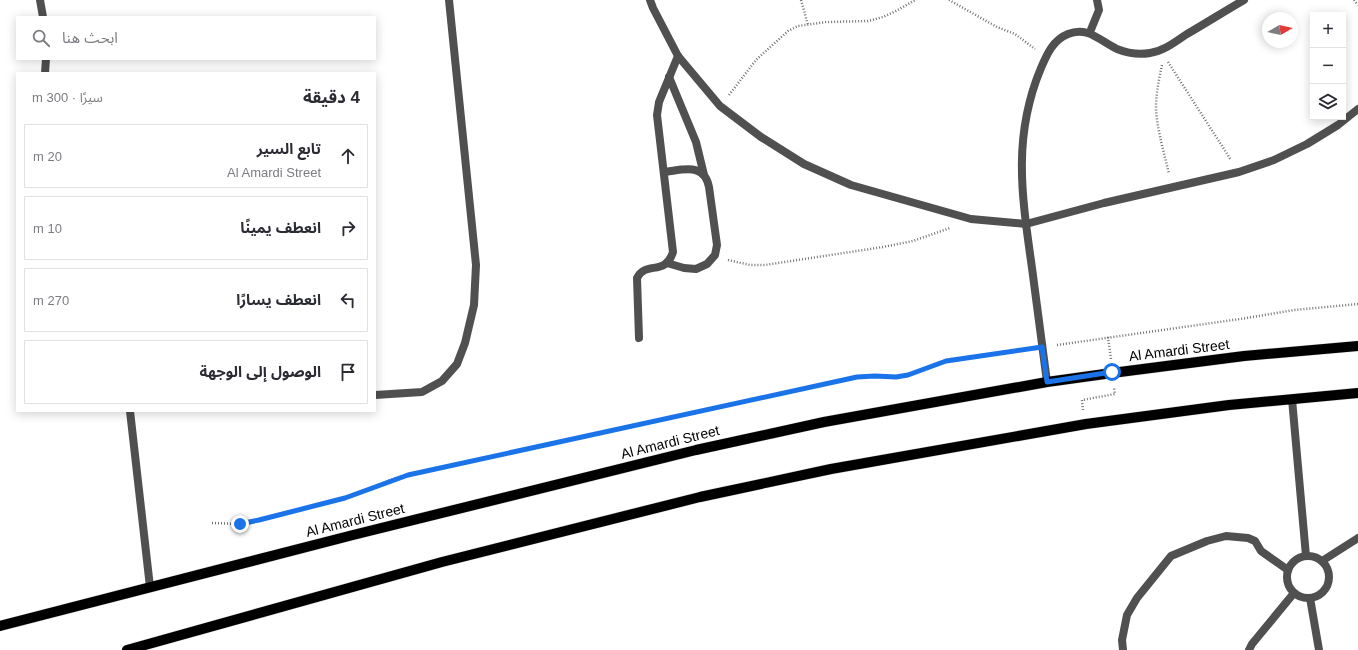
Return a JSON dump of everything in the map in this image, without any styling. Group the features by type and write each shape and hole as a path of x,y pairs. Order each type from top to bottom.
{"main road":[{"name":"Al Amardi Street","path":"0,626 696,450 824,422 1047,382 1112,372 1244,356 1358,346"},
{"path":"127,650 442,562 708,495 832,469 1086,424 1221,406 1358,393"}],"street":[{"path":"40,0 43,16"},
{"path":"376,395 422,392 442,381 457,364 474,305 476,266 449,0"},
{"path":"650,0 678,56 720,106 761,137 804,164 851,185 971,219 1026,224 1104,203 1239,172 1274,160 1307,144 1338,125 1358,110"},
{"path":"1090,32 1099,10 1097,0"},
{"path":"1047,382 1026,224 1021,166 1022,138 1027,111 1034,84 1045,59 1052,46 1059,38 1068,33 1079,31 1090,32 1118,49 1133,54 1164,52 1244,0"},
{"path":"640,338 637,278 643,270 663,266 671,258 673,252 657,115 659,102 678,56"},
{"path":"45,72 46,60"},
{"path":"669,77 696,142 704,175"},
{"path":"664,172 693,169 704,175 708,181 717,245 715,255 707,264 696,269 684,268 667,263"},
{"path":"1292,399 1306,556"},
{"path":"130,412 150,587"},
{"path":"1123,650 1122,640 1127,615 1137,598 1171,556 1206,541 1226,536 1248,538 1255,541 1262,551 1288,570"},
{"path":"1322,561 1358,538"},
{"path":"1306,556 1315,556 1322,561 1327,567 1330,575 1328,584 1324,591 1318,596 1310,598 1301,597 1294,593 1286,578 1292,563 1298,558 1306,556"},
{"path":"1249,650 1252,644 1294,593"},
{"path":"1310,598 1319,650"}],"path":[{"path":"801,0 808,25"},
{"path":"720,106 756,60 788,31 798,26 826,22 868,21 883,17 915,0"},
{"path":"949,0 1015,34 1031,45 1045,59"},
{"path":"1354,0 1358,5"},
{"path":"1164,52 1239,172"},
{"path":"1164,52 1157,91 1156,108 1158,125 1172,188"},
{"path":"715,255 734,263 765,265 913,241 943,232 971,219"},
{"path":"212,523 240,524 259,520 345,498 408,475 857,377 896,377 908,375 946,361 1241,319 1294,310 1358,304"}],"route":[{"path":"240,524 345,498 393,479 408,475 857,377 896,377 908,375 955,359 1042,347 1047,382 1112,372"}]}
